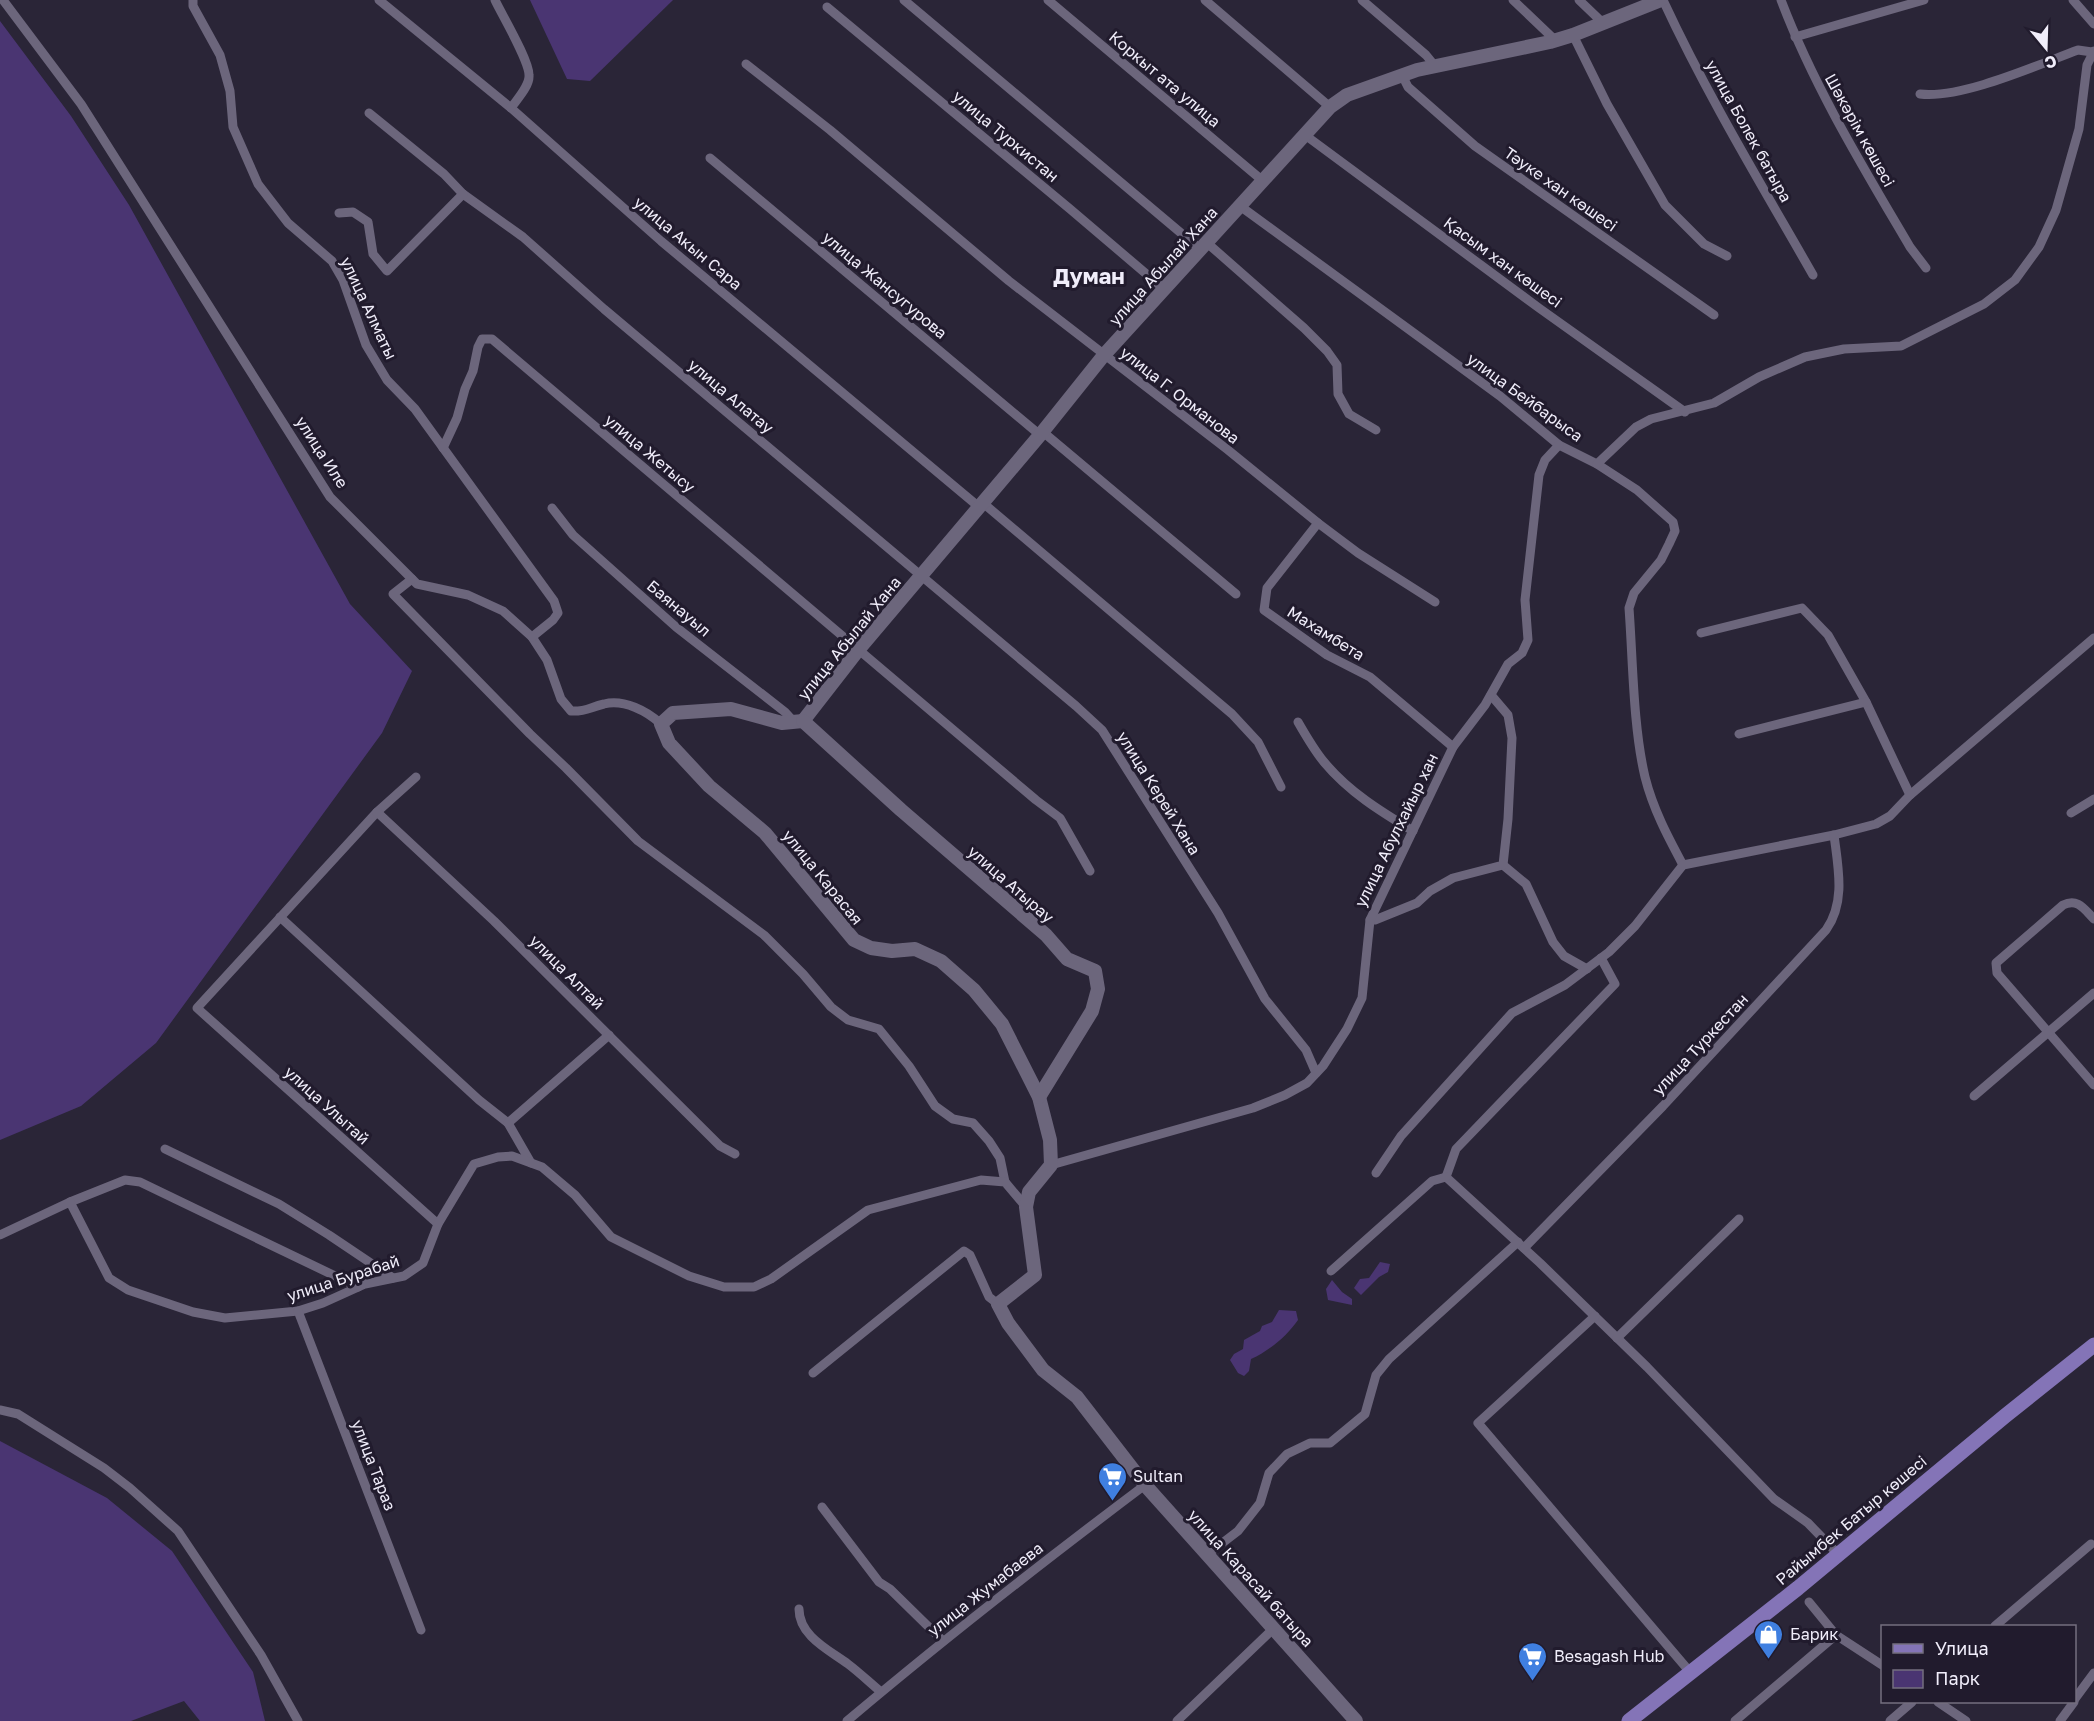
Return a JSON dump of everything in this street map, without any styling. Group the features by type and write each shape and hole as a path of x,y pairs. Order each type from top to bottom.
{"main road":[{"name":"Райымбек Батыр көшесі","path":"1629,1721 2094,1345"}],"street":[{"name":"улица Иле","path":"3,0 81,104 330,497 417,584 468,595 503,611 532,637 548,660 561,699 571,711 584,712 605,704 626,705 651,714 661,724"},
{"name":"улица Алматы","path":"192,0 193,6 220,55 230,91 233,127 258,184 288,223 332,261 343,280 366,345 387,380 415,409 554,601 558,613 532,637"},
{"name":"улица Акын Сара","path":"379,0 511,108 661,241 1232,714 1258,742 1281,787"},
{"path":"495,0 530,75 511,108"},
{"path":"904,0 1304,328 1327,351 1337,365 1338,394 1349,414 1376,430"},
{"name":"Коркыт ата улица","path":"1048,0 1263,181"},
{"path":"1204,0 1330,107"},
{"path":"1362,0 1426,55 1435,66"},
{"path":"1513,0 1555,40"},
{"path":"1579,0 1603,23"},
{"name":"улица Абылай Хана","path":"799,722 1042,434 1104,355 1330,107 1347,95 1402,75 1573,35 1662,0"},
{"name":"улица Болек батыра","path":"1662,0 1718,109 1813,275"},
{"name":"Шәкәрім көшесі","path":"1781,0 1815,80 1910,247 1926,268"},
{"path":"1795,37 1924,0"},
{"path":"2073,0 2094,24"},
{"name":"улица Туркистан","path":"827,7 1164,290"},
{"path":"1573,35 1607,104 1665,205 1704,243 1727,256"},
{"path":"1597,464 1636,427 1651,419 1714,403 1759,377 1805,357 1844,349 1901,346 1984,304 2015,280 2039,247 2056,210 2079,129 2087,65 2093,51 2078,50 1990,82 1930,95 1920,94"},
{"name":"улица Г. Орманова","path":"746,64 821,123 1009,281 1318,523 1358,553 1435,602"},
{"name":"Тәуке хан көшесі","path":"1402,75 1408,87 1475,146 1714,315"},
{"name":"улица Алатау","path":"369,113 444,174 463,194 523,237 604,309 921,576"},
{"name":"Қасым хан көшесі","path":"1305,135 1539,308 1685,412"},
{"name":"улица Жансугурова","path":"710,158 1236,594"},
{"path":"339,213 353,212 369,222 373,254 387,271 463,194"},
{"name":"улица Бейбарыса","path":"1240,206 1500,396 1559,444 1637,489 1673,522 1675,531 1661,560 1634,593 1629,609 1639,736 1645,778 1662,826 1683,865"},
{"name":"улица Жетысу","path":"443,448 457,418 473,371 478,347 482,339 492,339 859,649"},
{"name":"улица Абулхайыр хан","path":"1050,1165 1254,1108 1307,1083 1316,1073 1347,1029 1362,998 1370,920 1453,747 1491,695 1508,664 1522,652 1528,640 1526,600 1539,475 1545,460 1559,444"},
{"name":"Баянауыл","path":"552,508 573,535 676,627 799,722"},
{"name":"Махамбета","path":"1318,523 1267,588 1264,610 1327,655 1370,677 1453,747"},
{"name":"улица Керей Хана","path":"921,576 1102,730 1218,914 1265,999 1306,1050 1316,1073"},
{"path":"412,579 393,594 638,841 764,935 803,974 831,1007 848,1020 879,1029 909,1066 935,1106 953,1119 973,1123 989,1142 1000,1158 1005,1182 1026,1207"},
{"path":"1701,633 1802,608 1828,635 1866,702 1910,795"},
{"path":"1376,1173 1401,1136 1512,1013 1565,985 1601,958 1635,926 1683,865 1834,835 1876,824 1890,816 1910,795 2094,638"},
{"path":"859,649 1060,818 1090,871"},
{"path":"1491,695 1508,715 1512,738 1503,865"},
{"path":"1739,734 1866,702"},
{"path":"661,724 673,713 731,709 782,723 799,722"},
{"name":"улица Атырау","path":"799,722 1046,935 1067,959 1095,971 1098,989 1092,1011 1039,1097"},
{"path":"1298,722 1322,760 1342,782 1365,802 1413,831"},
{"name":"улица Карасая","path":"661,724 669,743 709,786 765,833 854,940 871,948 892,951 915,949 941,961 974,990 1002,1024 1039,1097"},
{"path":"416,777 377,812 280,917 507,1123 531,1163 542,1167 575,1195 611,1237 689,1276 724,1287 754,1287 771,1279 868,1210 981,1180 1005,1182"},
{"path":"2071,813 2094,799"},
{"name":"улица Алтай","path":"377,812 494,921 720,1146 735,1154"},
{"name":"улица Туркестан","path":"1208,1554 1238,1531 1260,1503 1269,1473 1287,1454 1310,1443 1330,1443 1365,1414 1376,1376 1389,1359 1521,1245 1663,1106 1826,930 1834,919 1837,908 1839,876 1834,835"},
{"path":"1370,920 1418,903 1430,891 1453,878 1503,865"},
{"path":"1503,865 1526,884 1543,923 1558,949 1564,956 1587,969"},
{"path":"2094,919 2078,903 2070,902 2063,905 1996,963 1997,973 2094,1085"},
{"name":"улица Улытай","path":"280,917 196,1008 438,1224"},
{"path":"1446,1177 1456,1149 1614,984 1601,958"},
{"path":"1974,1096 2094,993"},
{"path":"507,1123 609,1035"},
{"path":"813,1373 964,1251 970,1255 989,1297 998,1304 1035,1275 1026,1207 1029,1192 1050,1165 1050,1140 1039,1097"},
{"path":"165,1149 279,1204 393,1278"},
{"name":"улица Бурабай","path":"70,1202 109,1278 128,1290 193,1312 225,1318 298,1311 323,1303 365,1284 404,1276 423,1263 438,1224 474,1164 498,1157 512,1156 531,1163"},
{"path":"1446,1177 1521,1245 1617,1338 1774,1499 1808,1523 1838,1554"},
{"path":"1331,1271 1432,1181 1446,1177"},
{"path":"0,1235 70,1202 125,1180 140,1182 358,1287"},
{"path":"1617,1338 1739,1219"},
{"name":"улица Карасай батыра","path":"998,1304 1008,1323 1043,1370 1077,1397 1146,1485 1356,1721"},
{"name":"улица Тараз","path":"298,1311 421,1630"},
{"path":"1594,1316 1478,1423 1690,1672"},
{"path":"0,1410 18,1414 104,1468 178,1531 261,1655 298,1721"},
{"name":"улица Жумабаева","path":"847,1721 1064,1545 1146,1485"},
{"path":"822,1508 879,1582 890,1589 943,1641"},
{"path":"1996,1625 2091,1544"},
{"path":"1809,1602 1836,1635 1881,1664"},
{"path":"799,1609 799,1618 806,1630 826,1649 881,1692"},
{"path":"1177,1721 1273,1629"},
{"path":"1735,1721 1836,1635"},
{"path":"2076,1698 2094,1672"},
{"path":"1890,1721 1910,1703"},
{"path":"1941,1703 1966,1721"},
{"path":"2060,1721 2073,1703"}],"green space":[{"path":"530,0 673,0 590,81 567,79"},
{"path":"0,21 71,116 129,205 350,604 412,671 382,733 156,1043 81,1106 0,1140"},
{"path":"1380,1262 1390,1264 1388,1272 1379,1277 1361,1295 1354,1288 1360,1279 1369,1278"},
{"path":"1332,1280 1342,1292 1352,1299 1352,1305 1328,1300 1326,1289"},
{"path":"1279,1310 1296,1311 1298,1320 1277,1342 1251,1359 1249,1371 1244,1376 1238,1373 1230,1360 1234,1354 1243,1349 1244,1340 1260,1331 1262,1326 1272,1322"},
{"path":"0,1441 107,1498 172,1551 253,1672 265,1721 200,1721 184,1701 131,1721 0,1721"}],"place":[{"name":"Sultan","path":"1112,1502"},
{"name":"Барик","path":"1769,1660"},
{"name":"Besagash Hub","path":"1533,1682"}],"district":[{"name":"Думан","path":"1089,275"}]}
